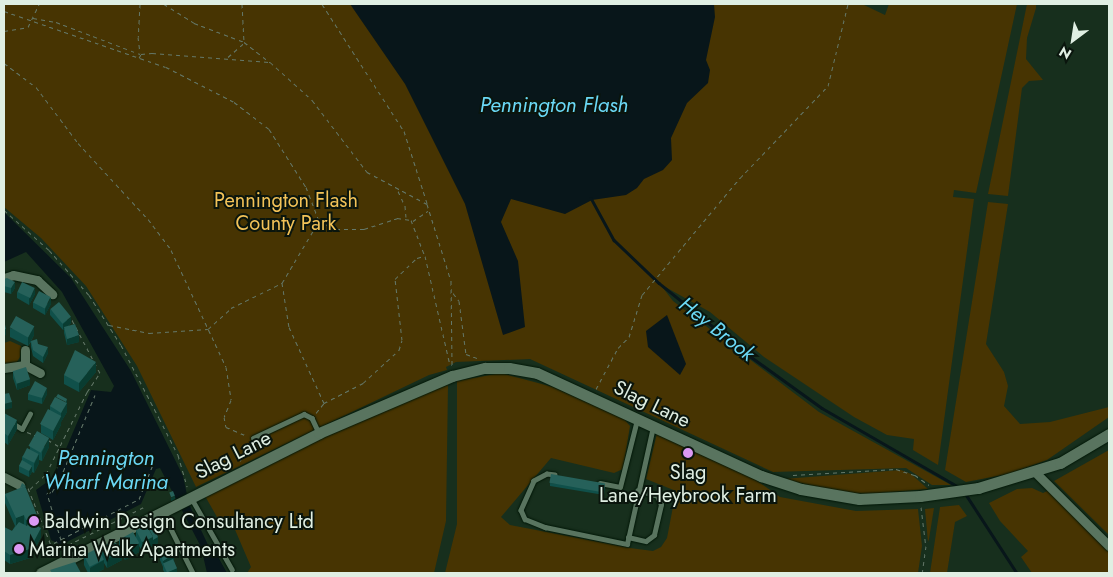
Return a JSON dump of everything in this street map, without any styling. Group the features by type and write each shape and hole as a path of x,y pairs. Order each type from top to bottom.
{"street":[{"path":"4,278 13,275 37,280 52,294"},
{"path":"24,365 25,350"},
{"path":"4,368 24,365 40,374"},
{"name":"Slag Lane","path":"41,573 319,434 452,376 486,368 509,368 536,373 591,396 761,476 801,490 859,499 946,493 978,488 1036,473 1085,451 1109,434"},
{"path":"1036,473 1109,546"},
{"path":"4,476 20,485"}],"lane":[{"path":"4,418 22,429 30,414"},
{"path":"252,438 301,414 312,418 319,434"},
{"path":"592,482 620,487 638,418"},
{"path":"565,477 547,474 534,481 521,510 525,519 545,527 626,544 654,426"},
{"path":"628,537 646,541 654,535 662,505 657,496 638,491"},
{"path":"190,498 232,569"},
{"path":"168,522 193,573"}],"path":[{"path":"4,31 28,26 39,4"},
{"path":"138,58 140,54 138,38 140,4"},
{"path":"164,4 194,23 244,42 270,62 312,100 356,162 397,189 427,204"},
{"path":"227,58 244,42 242,4"},
{"path":"322,4 404,131 452,291 452,376"},
{"path":"591,396 618,348 629,337 642,295 740,178 828,86 848,4"},
{"path":"4,12 30,23 166,66 234,102 270,129 306,187 319,221 336,229 364,229 406,218 412,222 425,256 452,376"},
{"path":"33,18 56,22 140,54 270,62"},
{"path":"4,63 36,87 102,173 148,219 171,250 226,367 231,400 224,417 226,427 252,438 250,450 240,459 244,470"},
{"path":"397,189 405,206 406,218"},
{"path":"4,210 49,250 89,295 108,325 178,455 190,498"},
{"path":"412,222 429,210"},
{"path":"108,325 149,333 208,329 231,308 282,283 319,221"},
{"path":"312,418 324,403 363,384 399,350 402,340 395,279 417,258 425,256"},
{"path":"282,283 289,327 324,403"},
{"path":"452,291 459,301 466,354 486,360 486,368"},
{"path":"30,489 46,474 100,373 82,335 66,311"},
{"path":"61,540 47,492 52,492 60,479 94,395"},
{"path":"22,429 40,436"},
{"path":"47,440 60,447"},
{"path":"54,543 139,499 153,464 146,451"},
{"path":"792,475 896,469 915,474 932,488 934,494"},
{"path":"20,485 30,489 59,565"},
{"path":"920,496 926,546 922,573"},
{"path":"54,552 144,507"}],"green space":[{"name":"Pennington Flash County Park","path":"4,4 852,4 864,5 885,15 889,4 1017,4 976,193 954,190 953,197 974,199 938,465 913,450 914,439 887,435 854,417 764,357 710,312 660,284 673,301 819,412 951,485 932,485 906,468 773,472 530,359 456,362 446,367 447,370 429,375 196,487 137,366 86,286 41,238 4,207"},
{"path":"1027,4 1036,4 1036,8 1027,38 1026,59 1043,80 1029,81 1022,88 1008,196 988,194"},
{"path":"988,202 1008,204 986,344 1004,372 1008,386 1004,406 1020,424 1050,422 1109,407 1109,417 1047,460 1008,474 966,482 945,470"},
{"path":"10,341 21,346 20,357 15,365 4,364 4,343"},
{"path":"501,373 553,387 624,419 630,426 623,469 614,473 551,458 501,517 510,525 630,548 653,551 661,547 667,538 676,491 646,479 657,433 753,478 780,497 856,511 918,509 922,546 918,573 445,573 457,524 457,381"},
{"path":"448,385 446,521 434,573 247,573 251,567 230,518 217,517 205,496 383,408"},
{"path":"1109,450 1109,535 1054,481"},
{"path":"901,470 911,474 928,489 867,494 840,492 783,479"},
{"path":"1032,488 1043,493 1049,490 1109,549 1109,573 1032,573 1021,557 1028,551 1000,521 989,503 1017,489"},
{"path":"959,505 967,516 955,522 947,573 930,573 940,507"},
{"path":"934,508 929,539 928,542 925,509"}],"water":[{"name":"Pennington Flash","path":"350,4 714,4 715,17 706,60 710,70 708,83 687,103 671,138 672,160 663,170 644,179 637,188 626,195 592,200 565,214 511,199 501,222 518,261 525,327 503,335 465,204 405,84"},
{"name":"Pennington Wharf Marina","path":"4,212 71,278 131,371 183,476 189,504 208,545 212,546 227,573 207,573 201,547 160,468 156,469 141,504 61,545 51,540 36,490 54,477 91,390 111,392 114,386 62,292 26,252 4,262"},
{"path":"667,315 686,364 680,375 648,347 646,331"}],"building":[{"path":"7,278 15,282 11,288 4,286 4,279"},
{"path":"22,282 35,288 30,298 17,292"},
{"path":"39,291 51,297 45,308 33,303"},
{"path":"59,302 71,317 62,324 50,309"},
{"path":"16,316 34,326 28,338 10,327"},
{"path":"75,324 79,335 67,339 64,327"},
{"path":"37,339 38,344 48,347 43,357 33,350 31,341"},
{"path":"75,350 96,362 79,383 64,375"},
{"path":"26,367 30,379 17,384 13,371"},
{"path":"35,381 47,388 42,398 28,394"},
{"path":"9,393 12,402 4,404 4,394"},
{"path":"58,394 67,399 66,402 56,397"},
{"path":"55,397 67,403 61,413 50,406"},
{"path":"48,409 61,416 53,431 40,424"},
{"path":"4,413 17,420 8,436 4,433"},
{"path":"37,431 49,438 41,453 28,446"},
{"path":"27,448 39,454 34,463 22,457"},
{"path":"22,460 32,466 29,471 19,466"},
{"path":"551,474 605,484 604,492 549,483"},
{"path":"25,486 37,515 26,520 24,515 16,518 5,494"},
{"path":"173,491 175,496 171,497 169,492"},
{"path":"227,519 230,525 227,527 223,521"},
{"name":"Marina Walk Apartments","path":"19,522 27,526 29,522 41,528 30,549 10,555 4,551 4,527 12,531"},
{"path":"147,526 153,537 142,542 136,530"},
{"path":"153,526 158,537 153,540 149,529"},
{"path":"133,532 139,543 125,551 119,540"},
{"path":"111,542 117,554 107,559 101,547"},
{"path":"116,543 122,554 117,557 112,544"},
{"path":"98,548 104,560 90,567 84,555"},
{"path":"171,548 174,554 163,561 160,554"},
{"path":"156,554 158,557 153,561 151,557"},
{"path":"173,559 177,568 167,573 163,563"},
{"path":"75,562 81,573 52,573 50,570"}],"waterway":[{"name":"Hey Brook","path":"591,198 614,240 659,283 747,354 822,408 959,487"},
{"name":"Hey Brook","path":"965,493 1017,573"}],"place":[{"name":"Slag Lane/Heybrook Farm","path":"688,453"},
{"name":"Baldwin Design Consultancy Ltd","path":"34,521"},
{"name":"Marina Walk Apartments","path":"19,549"}]}
